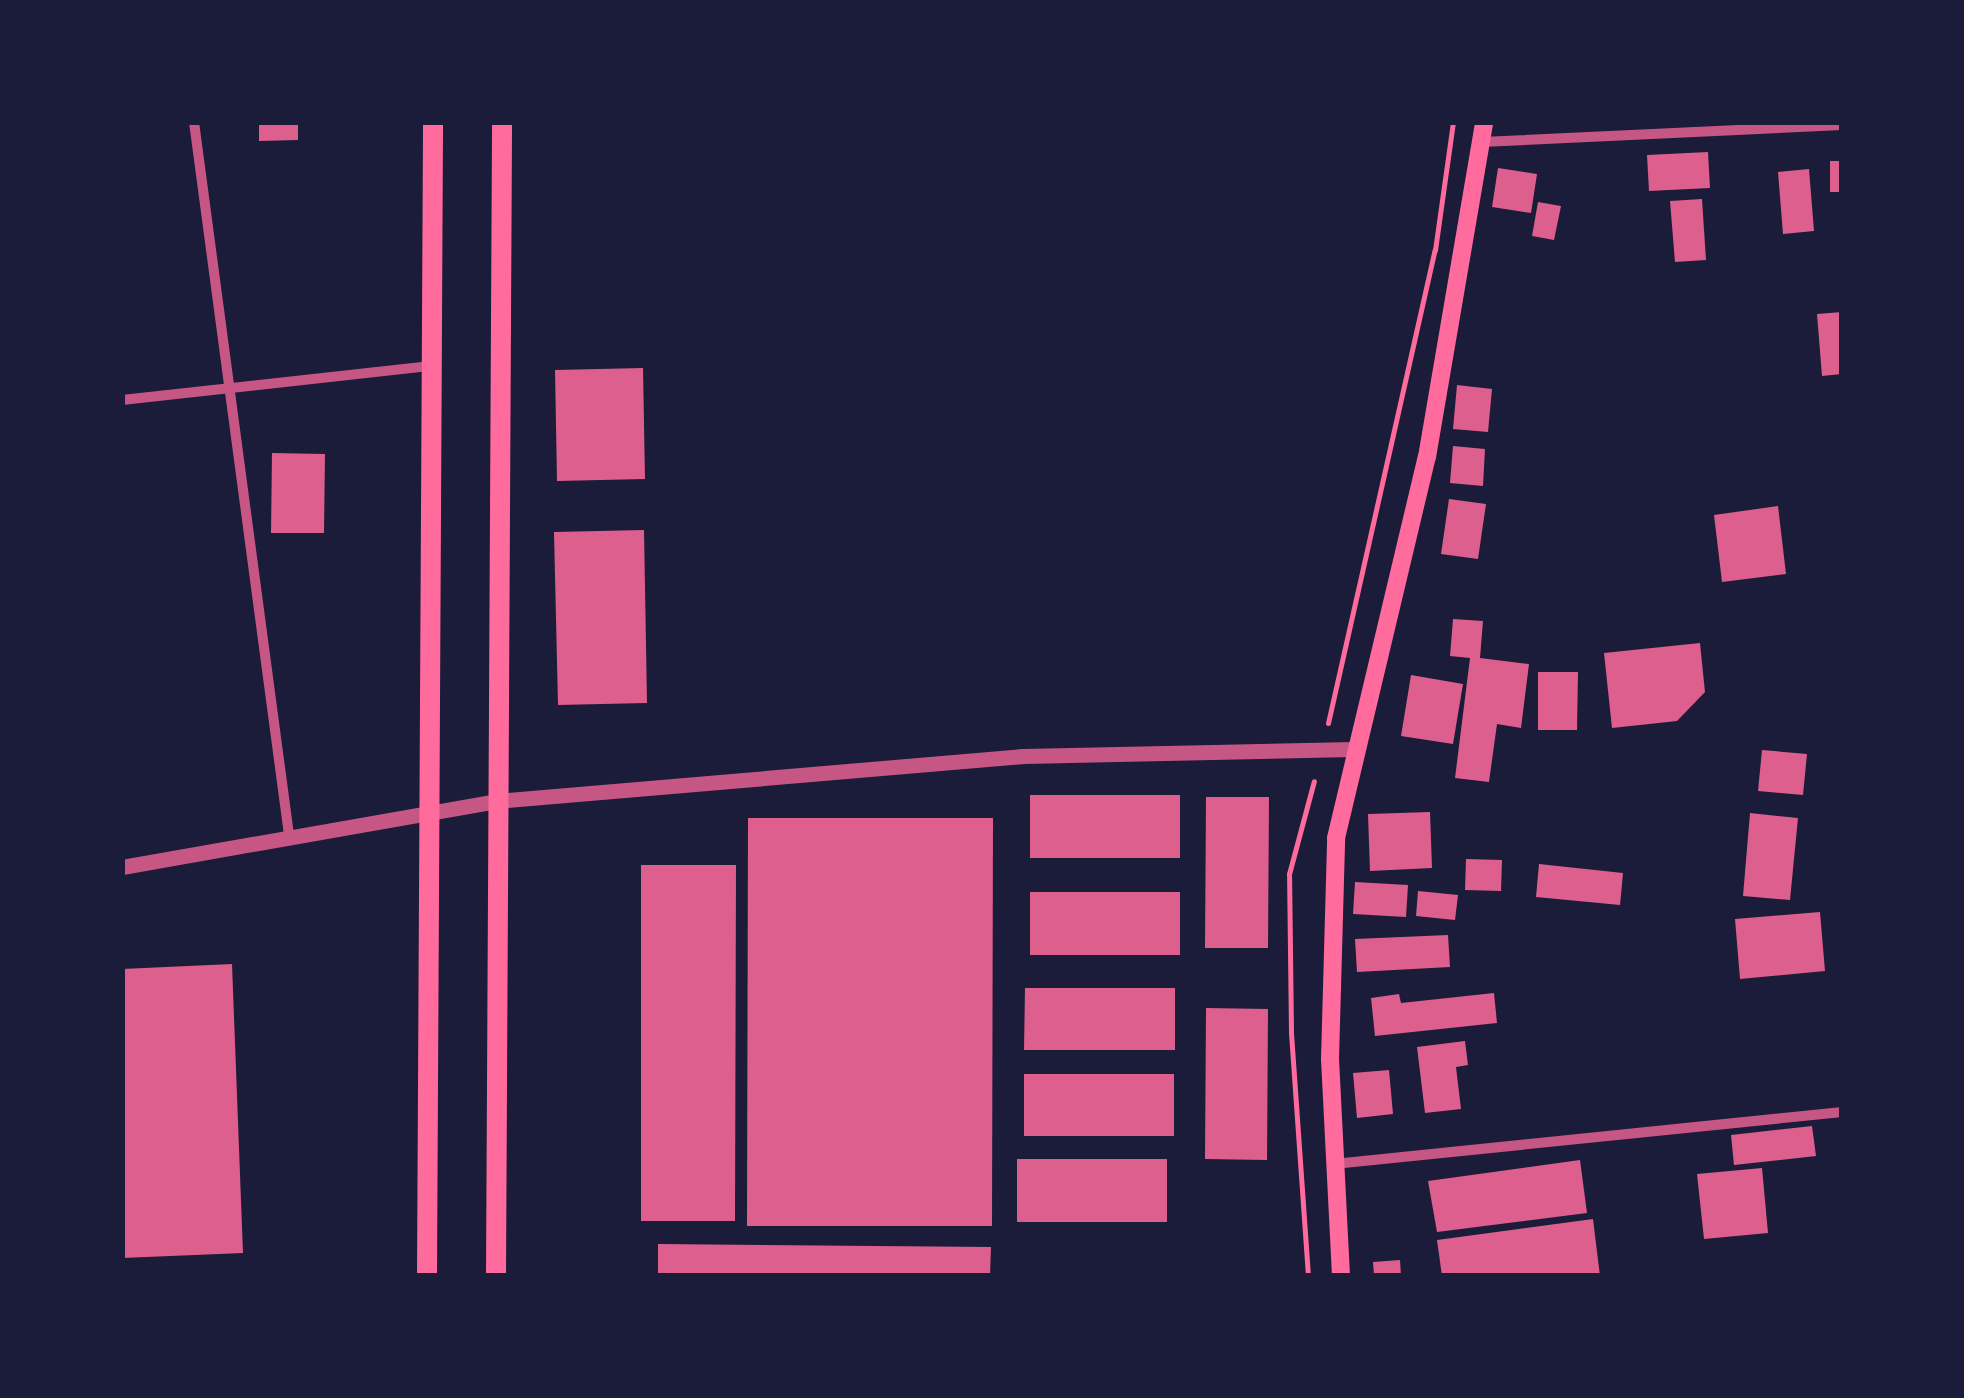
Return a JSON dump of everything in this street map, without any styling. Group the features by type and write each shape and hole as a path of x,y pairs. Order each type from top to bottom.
{"highway":[{"path":"427,1276 433,122"},
{"path":"496,1276 502,122"}],"main road":[{"path":"1341,1276 1334,1164 1330,920 1354,749 1427,457 1483,132"}],"street":[{"path":"194,122 290,835"},
{"path":"1483,132 1842,125"},
{"path":"122,400 431,366"},
{"path":"122,866 496,801 1023,756 1354,749"},
{"path":"1334,1164 1842,1112"}],"path":[{"path":"1328,723 1435,250 1453,122"},
{"path":"1308,1276 1290,1033 1289,874 1314,781"}],"building":[{"path":"259,122 298,122 298,140 259,141"},
{"path":"1708,152 1710,188 1649,191 1647,155"},
{"path":"1830,161 1842,161 1842,192 1830,192"},
{"path":"1498,168 1537,174 1531,213 1492,207"},
{"path":"1809,169 1814,231 1783,234 1778,172"},
{"path":"1702,199 1706,260 1675,262 1670,201"},
{"path":"1538,202 1561,206 1554,240 1532,236"},
{"path":"1842,312 1842,374 1822,376 1817,314"},
{"path":"643,368 645,479 557,481 555,370"},
{"path":"1457,385 1492,389 1488,432 1453,429"},
{"path":"1453,446 1485,449 1483,486 1450,483"},
{"path":"272,453 325,454 324,533 271,533"},
{"path":"1449,499 1486,504 1478,559 1441,554"},
{"path":"1778,506 1786,574 1722,582 1714,515"},
{"path":"644,530 647,703 558,705 554,532"},
{"path":"1453,619 1483,621 1480,658 1529,664 1521,728 1497,724 1489,782 1455,778 1470,658 1450,656"},
{"path":"1700,643 1705,692 1677,721 1612,728 1604,653"},
{"path":"1538,672 1578,672 1577,730 1538,730"},
{"path":"1411,675 1463,684 1453,744 1401,736"},
{"path":"1762,750 1807,754 1803,795 1758,791"},
{"path":"1030,795 1180,795 1180,858 1030,858"},
{"path":"1206,797 1269,797 1268,948 1205,948"},
{"path":"1430,812 1432,868 1370,871 1368,814"},
{"path":"1750,813 1798,818 1790,900 1743,896"},
{"path":"748,818 993,818 992,1226 747,1226"},
{"path":"1466,859 1502,860 1501,891 1465,890"},
{"path":"1539,864 1623,873 1620,905 1536,897"},
{"path":"641,865 736,865 735,1221 641,1221"},
{"path":"1355,882 1408,885 1406,917 1353,914"},
{"path":"1418,891 1458,895 1455,920 1416,916"},
{"path":"1030,892 1180,892 1180,955 1030,955"},
{"path":"1820,912 1825,971 1740,979 1735,919"},
{"path":"1448,935 1450,967 1357,972 1355,939"},
{"path":"232,964 243,1253 122,1258 122,969"},
{"path":"1025,988 1175,988 1175,1050 1024,1050"},
{"path":"1494,993 1497,1023 1375,1036 1371,998 1399,994 1401,1003"},
{"path":"1206,1008 1268,1009 1267,1160 1205,1159"},
{"path":"1465,1041 1468,1065 1456,1067 1461,1109 1425,1113 1417,1047"},
{"path":"1389,1070 1393,1114 1357,1118 1353,1073"},
{"path":"1024,1074 1174,1074 1174,1136 1024,1136"},
{"path":"1812,1126 1816,1156 1734,1165 1731,1135"},
{"path":"1017,1159 1167,1159 1167,1222 1017,1222"},
{"path":"1580,1160 1587,1213 1437,1232 1428,1181"},
{"path":"1762,1168 1768,1233 1704,1239 1697,1174"},
{"path":"1593,1219 1600,1276 1442,1276 1437,1240"},
{"path":"658,1244 991,1247 990,1276 658,1276"},
{"path":"1400,1260 1401,1276 1374,1276 1373,1262"}]}
